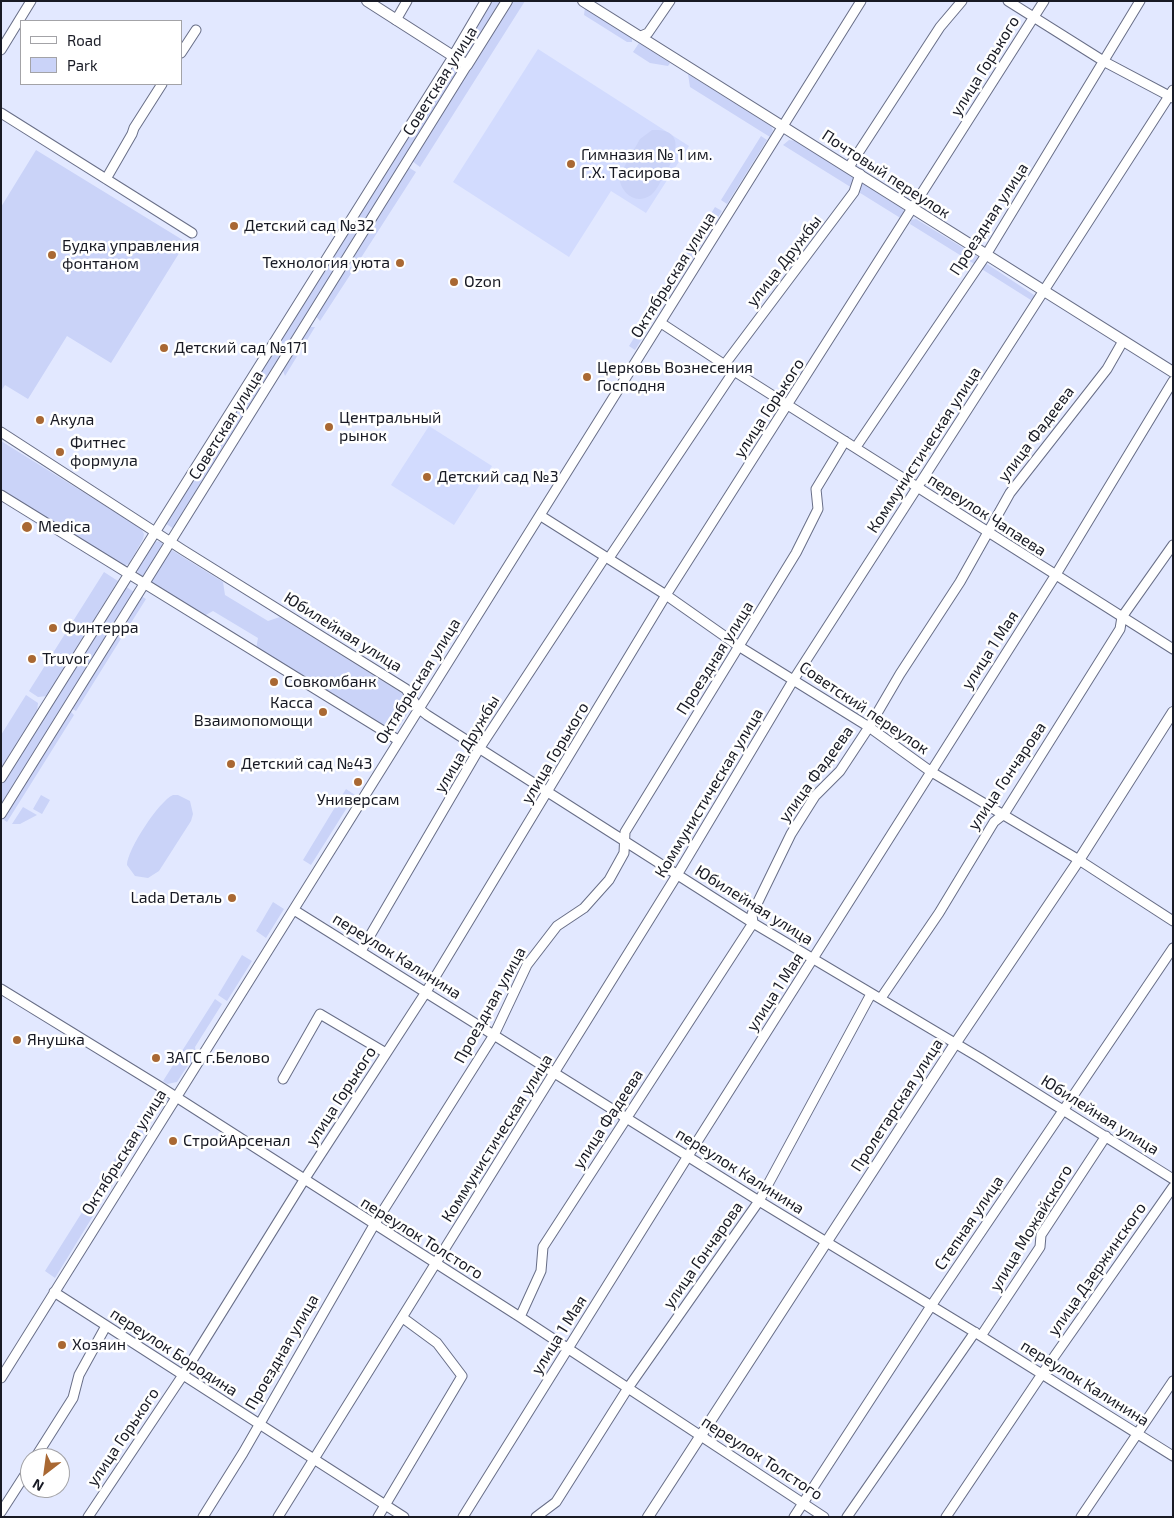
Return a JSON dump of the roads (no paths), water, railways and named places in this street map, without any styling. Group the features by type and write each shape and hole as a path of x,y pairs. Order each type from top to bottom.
{"main road":[{"path":"367,1 467,65"},
{"name":"Советская улица","path":"452,56 486,1"},
{"name":"Советская улица","path":"467,65 507,1"},
{"name":"Почтовый переулок","path":"583,1 1173,372"},
{"name":"Пролетарская улица","path":"648,1517 955,1044 1079,860 1173,712"}],"street":[{"path":"1,50 31,1"},
{"path":"396,20 407,1"},
{"path":"641,36 648,33 670,1"},
{"name":"Октябрьская улица","path":"1,1378 861,1"},
{"path":"849,167 940,27 962,1"},
{"path":"1008,1 1105,62 1171,95"},
{"name":"улица Горького","path":"88,1517 183,1375 304,1180 426,992 549,792 666,595 789,405 1044,1"},
{"name":"Проездная улица","path":"856,448 986,255 1105,62 1140,1"},
{"path":"182,51 196,30"},
{"name":"Советская улица","path":"1,778 452,56"},
{"name":"Советская улица","path":"1,814 467,65"},
{"path":"106,179 134,128 161,85"},
{"name":"Коммунистическая улица","path":"278,1517 678,875 794,679 1171,95"},
{"path":"1,113 192,233"},
{"name":"улица Дружбы","path":"724,364 854,192 860,174"},
{"name":"переулок Чапаева","path":"661,323 1055,576 1173,649"},
{"name":"улица Фадеева","path":"520,1317 541,1272 543,1247 753,923 752,914 791,834 815,796 840,771 869,727 900,674 960,582 1015,485 1107,369 1123,341"},
{"name":"улица Дружбы","path":"361,951 479,749 734,371"},
{"name":"улица 1 Мая","path":"463,1517 930,771 1055,576 1173,381"},
{"name":"Юбилейная улица","path":"1,432 170,542 406,689 418,708 479,749 753,923 871,994 881,998 1173,1179"},
{"name":"Проездная улица","path":"202,1517 374,1225 494,1035 527,965 557,926 584,908 610,880 624,853 625,832 796,553 818,509 816,489 845,441"},
{"path":"1,495 398,740"},
{"name":"Советский переулок","path":"541,516 666,595 740,647 869,727 930,771 1079,860 1173,921"},
{"name":"улица Гончарова","path":"881,998 939,913 994,822 1004,814 1120,629 1122,617 1173,545"},
{"name":"переулок Калинина","path":"294,910 759,1201 978,1334 1173,1456"},
{"name":"Степная улица","path":"794,1517 931,1306 1173,948"},
{"name":"переулок Толстого","path":"1,989 520,1317 824,1517"},
{"name":"улица Гончарова","path":"536,1517 556,1502 628,1388 759,1201 871,994"},
{"path":"283,1079 320,1014 386,1053"},
{"name":"улица Можайского","path":"847,1517 1040,1247 1041,1235 1106,1136"},
{"name":"улица Дзержинского","path":"946,1517 1042,1374 1173,1187"},
{"name":"переулок Бородина","path":"54,1292 404,1517"},
{"path":"378,1517 462,1376 437,1343 402,1318"},
{"path":"41,1448 73,1398 79,1375 106,1326"},
{"path":"1081,1517 1173,1381"},
{"path":"3,1509 20,1483"}],"place":[{"name":"Гимназия № 1 им. Г.Х. Тасирова","path":"571,164"},
{"name":"Детский сад №32","path":"234,226"},
{"name":"Будка управления фонтаном","path":"52,255"},
{"name":"Технология уюта","path":"400,263"},
{"name":"Ozon","path":"454,282"},
{"name":"Детский сад №171","path":"164,348"},
{"name":"Церковь Вознесения Господня","path":"587,377"},
{"name":"Акула","path":"40,420"},
{"name":"Центральный рынок","path":"329,427"},
{"name":"Фитнес формула","path":"60,452"},
{"name":"Детский сад №3","path":"427,477"},
{"name":"Mеdica","path":"27,527"},
{"name":"Финтерра","path":"53,628"},
{"name":"Truvor","path":"32,659"},
{"name":"Совкомбанк","path":"274,682"},
{"name":"Касса Взаимопомощи","path":"323,712"},
{"name":"Детский сад №43","path":"231,764"},
{"name":"Универсам","path":"358,782"},
{"name":"Lada Dеталь","path":"232,898"},
{"name":"Янушка","path":"17,1040"},
{"name":"ЗАГС г.Белово","path":"156,1058"},
{"name":"СтройАрсенал","path":"173,1141"},
{"name":"Хозяин","path":"62,1345"}]}
